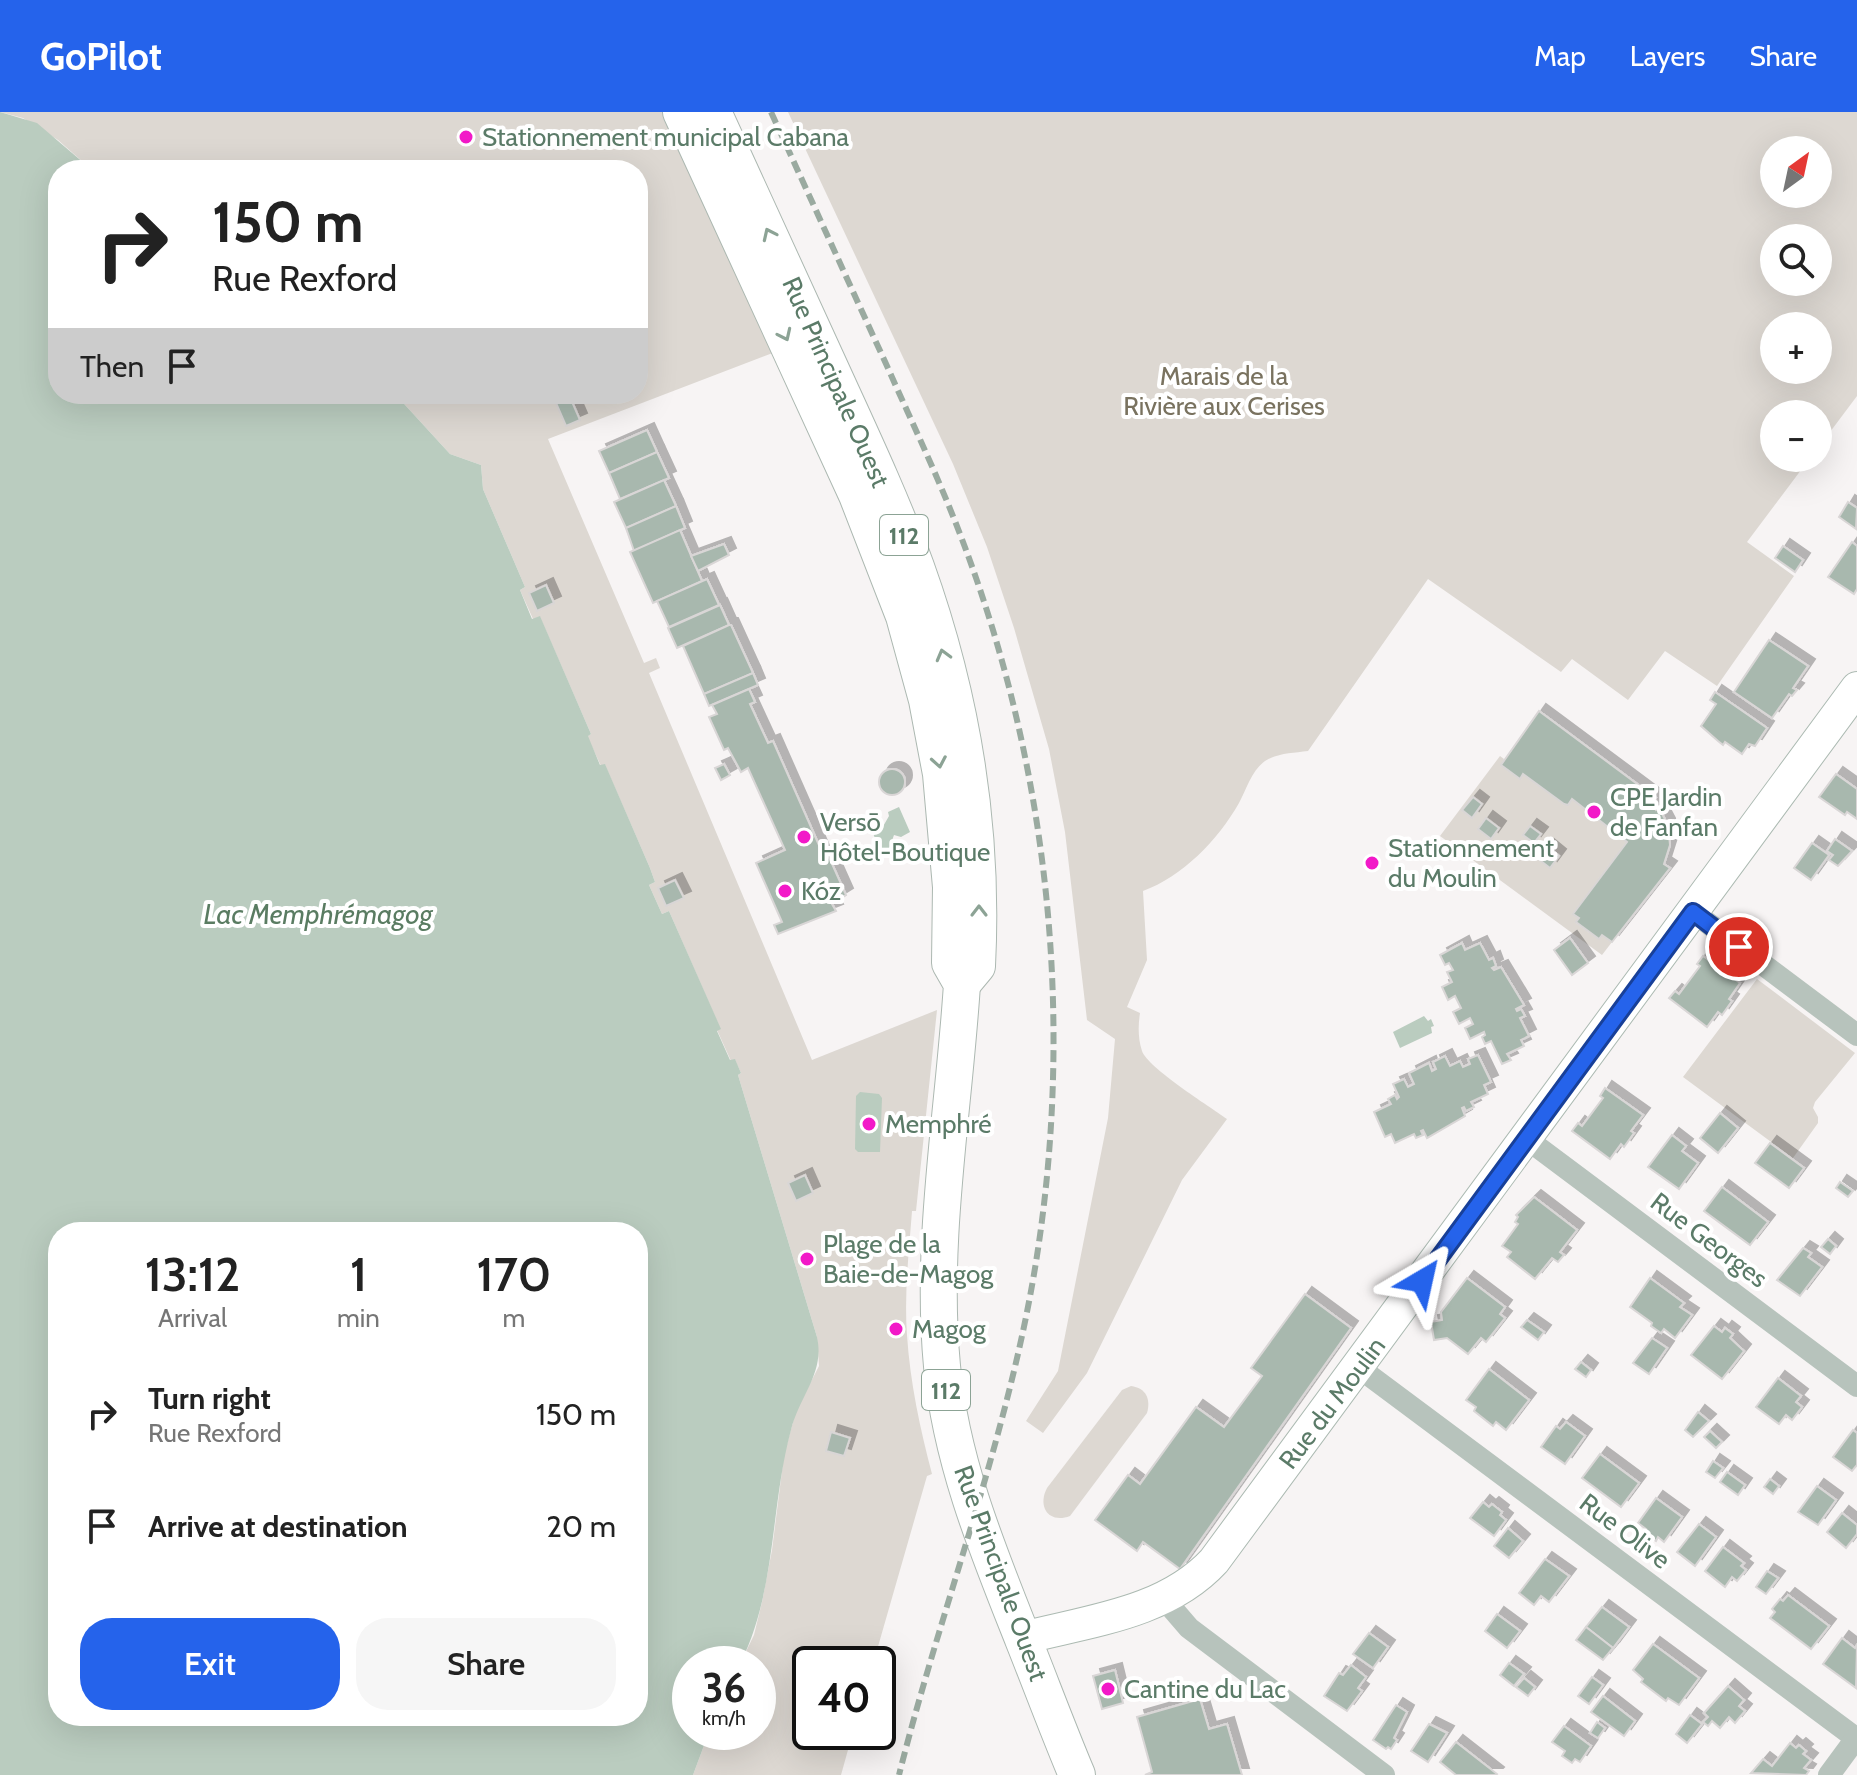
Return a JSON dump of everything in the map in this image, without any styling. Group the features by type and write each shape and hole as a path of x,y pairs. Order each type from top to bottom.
{"main road":[{"name":"Rue Principale Ouest","path":"681,112 875,535 904,616 927,700 941,774 950,874 950,963 962,984 941,1232 942,1368 955,1441 992,1562 1077,1775"},
{"name":"Rue Principale Ouest","path":"713,112 883,484 916,568 944,655 969,774 977,851 977,966 962,984"}],"street":[{"name":"Rue du Moulin","path":"1023,1638 1164,1599 1195,1580 1214,1561 1857,688"},
{"path":"1693,912 1857,1035"},
{"name":"Rue Georges","path":"1527,1139 1857,1386"},
{"name":"Rue Olive","path":"1358,1367 1857,1738"},
{"path":"1164,1599 1189,1628 1384,1775"},
{"path":"1829,1775 1857,1738"}],"green space":[{"path":"0,112 667,112 778,351 648,401 648,160 81,160 58,140 23,118"},
{"name":"Marais de la Rivière aux Cerises","path":"788,112 1857,112 1857,396 1832,429 1832,400 1760,400 1760,472 1800,472 1747,542 1794,576 1717,686 1665,651 1628,700 1572,659 1561,672 1428,579 1308,751 1275,756 1260,765 1230,817 1198,856 1172,877 1143,891 1147,960 1127,1007 1140,1013 1142,1051 1167,1077 1227,1119 1182,1180 1087,1373 1043,1433 1026,1421 1058,1371 1108,1118 1115,1039 1087,1020 1065,832 1049,749 987,547 953,464"},
{"path":"404,404 639,404 548,439 644,663 656,658 660,668 649,673 812,1060 937,1010 916,1211 912,1211 906,1304 913,1388 932,1474 927,1476 878,1646 792,1646 792,1750 848,1750 841,1775 693,1775 702,1750 776,1750 776,1646 749,1646 754,1635 772,1550 784,1455 796,1411 819,1366 817,1337 738,1075 741,1073 735,1060 731,1061 717,1030 720,1028 669,911 662,914 649,885 655,882 650,868 605,765 601,766 587,736 591,734 540,617 533,619 520,590 525,587 483,489 481,465 450,454"},
{"path":"1500,756 1504,759 1501,765 1520,778 1523,774 1564,804 1572,799 1627,842 1573,913 1579,918 1576,923 1598,939 1602,935 1612,942 1602,955 1440,836"},
{"path":"1757,979 1855,1053 1815,1102 1813,1108 1818,1123 1793,1158 1683,1077"},
{"path":"1131,1386 1146,1395 1147,1413 1070,1516 1051,1516 1043,1502 1047,1488 1122,1390"}],"water":[{"name":"Lac Memphrémagog","path":"0,112 37,123 80,160 48,160 48,404 404,404 450,454 481,465 483,489 525,587 520,590 532,619 540,616 591,734 588,736 600,765 605,764 650,868 655,882 649,885 662,914 669,911 721,1029 717,1031 730,1060 735,1059 741,1073 738,1075 817,1337 818,1362 791,1430 779,1489 767,1578 748,1646 672,1646 672,1750 702,1750 693,1775 0,1775"},
{"path":"899,807 910,832 901,837 894,835 889,849 880,852 873,833 881,830 888,812"},
{"path":"1424,1016 1428,1021 1431,1019 1434,1026 1431,1027 1432,1033 1400,1048 1393,1032"},
{"path":"860,1092 879,1094 882,1098 880,1152 858,1152 855,1149 856,1096"}],"building":[{"path":"556,404 573,404 580,420 566,426"},
{"path":"647,430 657,452 609,473 599,451"},
{"path":"657,452 669,478 620,499 609,473"},
{"path":"664,480 676,506 626,528 614,502"},
{"path":"1848,502 1857,508 1856,529 1839,517"},
{"path":"676,506 685,528 634,551 626,528"},
{"path":"680,530 702,581 653,603 630,552"},
{"path":"1852,542 1857,546 1857,589 1854,594 1828,577"},
{"path":"724,544 729,555 698,571 691,556"},
{"path":"1783,546 1803,560 1795,572 1775,558"},
{"path":"707,579 719,605 669,627 657,601"},
{"path":"546,585 554,603 537,611 529,593"},
{"path":"720,605 729,625 677,648 668,628"},
{"path":"729,625 753,673 704,694 683,646"},
{"path":"1769,640 1808,666 1793,688 1797,690 1792,696 1789,694 1772,718 1734,692"},
{"path":"753,673 758,685 709,706 704,694"},
{"path":"749,689 755,702 750,704 768,743 773,741 825,859 829,857 846,895 832,904 836,911 778,934 774,925 782,922 756,863 785,850 748,768 741,772 728,748 724,750 709,717 717,714 712,705"},
{"path":"1715,692 1767,728 1755,746 1749,744 1742,754 1725,742 1723,745 1701,726 1716,704 1710,700"},
{"path":"1539,711 1656,798 1652,804 1656,810 1659,808 1668,825 1670,845 1664,864 1670,868 1612,942 1602,935 1599,939 1576,922 1579,918 1573,914 1627,842 1572,799 1568,805 1564,804 1523,774 1520,779 1501,765"},
{"path":"724,764 730,775 721,780 715,768"},
{"path":"892,769 901,773 905,782 901,791 892,795 883,791 879,782 883,773"},
{"path":"1836,774 1857,789 1857,819 1847,812 1845,815 1819,797"},
{"path":"1473,797 1482,804 1472,818 1462,810"},
{"path":"1486,818 1499,828 1491,839 1478,829"},
{"path":"1530,826 1541,834 1534,843 1523,835"},
{"path":"1835,839 1852,851 1838,866 1829,860 1833,855 1827,851"},
{"path":"1812,843 1829,855 1811,880 1794,868"},
{"path":"1547,846 1559,856 1550,868 1537,858"},
{"path":"675,880 684,898 666,906 658,888"},
{"path":"1570,938 1588,963 1572,975 1554,950"},
{"path":"1462,943 1465,950 1480,943 1489,960 1493,958 1496,966 1492,968 1501,967 1524,1005 1516,1009 1521,1009 1525,1016 1520,1018 1529,1036 1521,1040 1524,1046 1507,1054 1511,1060 1502,1064 1491,1041 1485,1044 1482,1037 1484,1032 1470,1039 1465,1028 1473,1024 1470,1018 1459,1024 1453,1012 1461,1008 1455,996 1448,1000 1442,987 1452,982 1447,972 1453,970 1449,963 1445,965 1440,955"},
{"path":"1703,956 1740,983 1722,1015 1718,1012 1707,1027 1669,998 1675,991 1679,994 1700,966 1697,964"},
{"path":"1478,1055 1491,1082 1484,1085 1488,1094 1471,1102 1474,1107 1466,1111 1462,1108 1465,1116 1427,1138 1423,1130 1423,1135 1416,1138 1414,1134 1395,1143 1391,1134 1385,1137 1374,1112 1391,1104 1388,1099 1395,1095 1397,1099 1399,1097 1393,1084 1404,1079 1408,1087 1414,1084 1409,1073 1429,1063 1432,1071 1436,1069 1433,1062 1445,1056 1450,1066 1460,1061 1463,1067 1470,1064 1468,1059"},
{"path":"1605,1088 1643,1115 1624,1147 1621,1144 1610,1159 1572,1131 1578,1123 1582,1126 1603,1098 1600,1096"},
{"path":"1720,1113 1738,1128 1718,1153 1700,1138"},
{"path":"1672,1135 1686,1146 1682,1151 1698,1163 1679,1189 1648,1167"},
{"path":"1770,1143 1804,1168 1789,1188 1755,1163"},
{"path":"805,1175 813,1193 796,1201 788,1183"},
{"path":"1840,1182 1853,1191 1848,1197 1836,1188"},
{"path":"1722,1187 1768,1222 1750,1245 1704,1211"},
{"path":"1534,1197 1577,1230 1560,1252 1564,1255 1558,1262 1552,1258 1535,1279 1507,1257 1511,1252 1502,1246 1518,1224 1515,1222 1516,1215"},
{"path":"1828,1239 1836,1246 1830,1254 1821,1247"},
{"path":"1803,1248 1811,1253 1808,1257 1822,1267 1800,1296 1777,1280"},
{"path":"1467,1278 1505,1307 1500,1314 1505,1318 1486,1342 1481,1338 1468,1354 1447,1338 1434,1340 1431,1322 1442,1320 1441,1312"},
{"path":"1650,1278 1684,1303 1680,1307 1692,1315 1675,1338 1664,1329 1661,1333 1630,1307"},
{"path":"1305,1294 1351,1328 1180,1569 1143,1542 1137,1551 1095,1520 1128,1475 1140,1484 1196,1407 1224,1427 1262,1376 1251,1368"},
{"path":"1527,1320 1544,1332 1538,1340 1521,1327"},
{"path":"1714,1326 1722,1332 1725,1328 1733,1334 1730,1338 1744,1351 1722,1379 1691,1355"},
{"path":"1652,1338 1667,1348 1649,1374 1633,1363"},
{"path":"1581,1362 1591,1370 1586,1377 1575,1369"},
{"path":"1489,1369 1529,1400 1506,1430 1496,1422 1493,1426 1466,1400"},
{"path":"1778,1378 1801,1396 1796,1402 1802,1407 1792,1420 1786,1415 1779,1424 1756,1407"},
{"path":"1698,1412 1709,1421 1693,1437 1685,1430"},
{"path":"1566,1422 1585,1436 1565,1464 1541,1447 1556,1426 1560,1429"},
{"path":"1853,1430 1857,1433 1857,1465 1852,1471 1833,1457"},
{"path":"1710,1431 1722,1442 1716,1448 1704,1437"},
{"path":"831,1432 850,1438 844,1456 826,1451"},
{"path":"1600,1454 1639,1483 1621,1507 1582,1478"},
{"path":"1713,1461 1723,1468 1715,1478 1706,1472"},
{"path":"1727,1472 1745,1485 1738,1495 1720,1482"},
{"path":"1770,1479 1779,1486 1773,1494 1764,1487"},
{"path":"1817,1486 1836,1500 1818,1525 1798,1512"},
{"path":"1656,1498 1682,1517 1664,1542 1658,1537 1656,1541 1643,1532 1646,1529 1638,1523"},
{"path":"1483,1502 1489,1507 1492,1504 1506,1520 1494,1536 1470,1518"},
{"path":"1842,1513 1857,1525 1857,1534 1846,1548 1827,1532"},
{"path":"1699,1524 1716,1537 1695,1566 1677,1552"},
{"path":"1508,1528 1523,1541 1509,1558 1494,1546"},
{"path":"1723,1547 1744,1563 1741,1566 1746,1570 1737,1581 1732,1577 1725,1587 1705,1571"},
{"path":"1545,1559 1569,1576 1549,1602 1541,1596 1534,1605 1519,1593"},
{"path":"1767,1571 1778,1578 1766,1594 1756,1587"},
{"path":"1788,1595 1829,1626 1811,1649 1770,1618 1775,1612 1772,1609"},
{"path":"1602,1607 1629,1627 1613,1648 1586,1627"},
{"path":"1497,1614 1520,1631 1507,1648 1485,1631"},
{"path":"1586,1627 1613,1648 1603,1660 1576,1640"},
{"path":"1369,1633 1388,1647 1373,1668 1353,1654"},
{"path":"1842,1638 1855,1648 1857,1645 1856,1688 1823,1664"},
{"path":"1653,1644 1699,1678 1679,1705 1668,1698 1666,1701 1641,1682 1643,1679 1633,1670"},
{"path":"1509,1663 1524,1674 1514,1686 1500,1675"},
{"path":"1351,1665 1366,1677 1358,1688 1362,1691 1347,1711 1324,1696 1339,1673 1343,1675"},
{"name":"Cantine du Lac","path":"1115,1670 1123,1703 1102,1709 1093,1676"},
{"path":"1592,1677 1603,1685 1589,1704 1578,1696"},
{"path":"1524,1678 1535,1687 1528,1696 1516,1687"},
{"path":"1728,1686 1744,1700 1739,1706 1745,1711 1735,1723 1729,1717 1720,1728 1712,1721 1708,1726 1703,1722 1708,1717 1704,1713"},
{"path":"1603,1696 1635,1721 1624,1736 1591,1712"},
{"path":"1200,1699 1209,1729 1227,1724 1242,1775 1145,1775 1152,1772 1137,1717"},
{"path":"1396,1705 1407,1712 1394,1738 1397,1740 1391,1749 1386,1749 1373,1740"},
{"path":"1690,1715 1702,1724 1687,1743 1676,1734"},
{"path":"1597,1722 1605,1728 1598,1738 1590,1733"},
{"path":"1429,1724 1447,1733 1428,1762 1411,1751"},
{"path":"1564,1726 1591,1746 1580,1762 1575,1759 1572,1763 1562,1756 1565,1751 1552,1742"},
{"path":"1456,1742 1497,1774 1456,1775 1440,1762"},
{"path":"1790,1743 1796,1748 1799,1745 1806,1751 1803,1754 1811,1760 1804,1768 1809,1771 1806,1775 1751,1773 1763,1759 1772,1766"}],"railway":[{"path":"771,112 928,457 966,550 995,636 1018,723 1035,812 1047,902 1053,992 1053,1082 1047,1172 1036,1262 1024,1327 992,1456 899,1775"}],"place":[{"name":"Stationnement municipal Cabana","path":"466,137"},
{"name":"CPE Jardin de Fanfan","path":"1594,812"},
{"name":"Versō Hôtel-Boutique","path":"804,837"},
{"name":"Stationnement du Moulin","path":"1372,863"},
{"name":"Kóz","path":"785,891"},
{"name":"Memphré","path":"869,1124"},
{"name":"Plage de la Baie-de-Magog","path":"807,1259"},
{"name":"Magog","path":"896,1329"},
{"name":"Cantine du Lac","path":"1108,1689"}],"route":[{"path":"1422,1281 1693,912 1739,947"}]}
